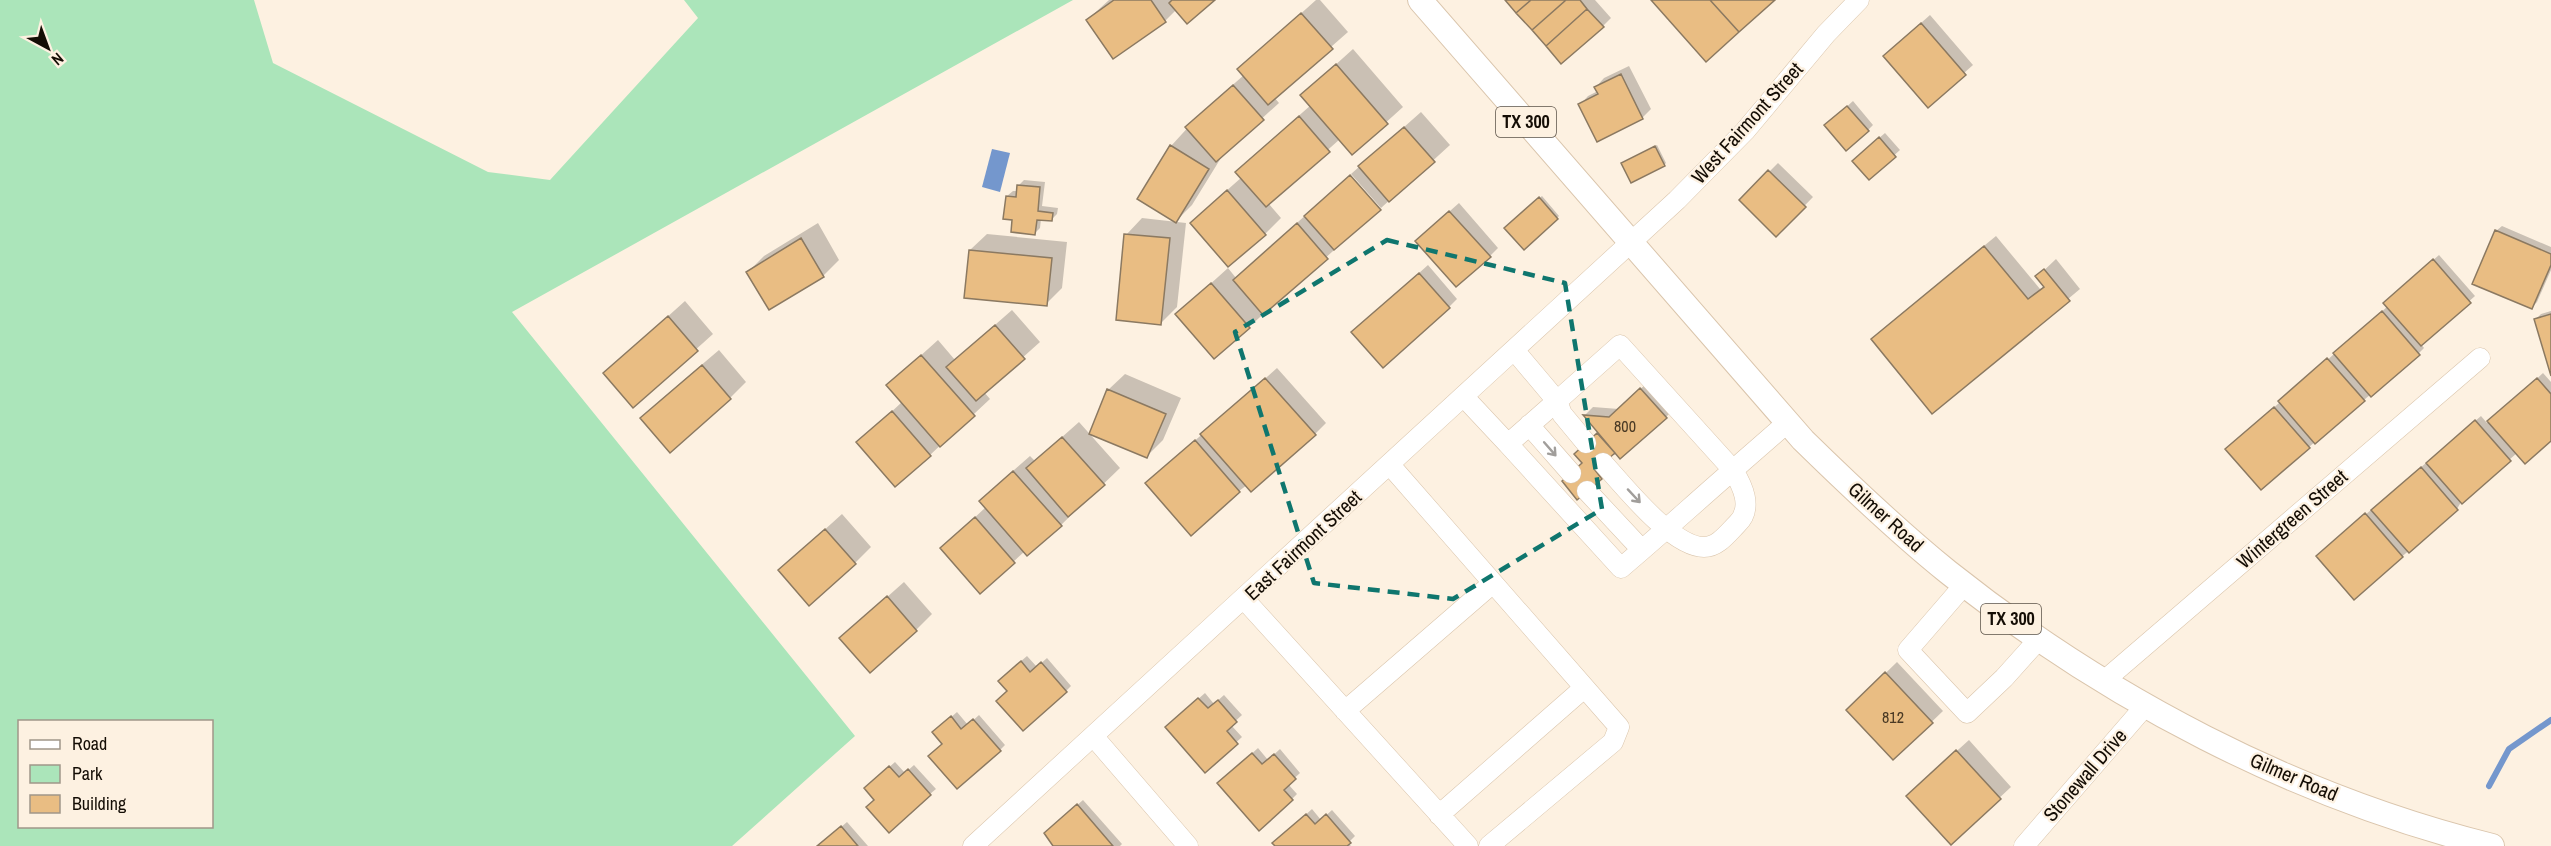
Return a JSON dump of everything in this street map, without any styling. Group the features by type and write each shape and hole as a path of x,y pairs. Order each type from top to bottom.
{"main road":[{"name":"Gilmer Road","path":"1420,0 1788,422 1857,493 1965,584 2040,639 2104,680 2146,705 2230,748 2308,784 2419,825 2492,846"}],"street":[{"name":"West Fairmont Street","path":"1632,243 1715,163 1826,34 1859,0"},
{"name":"East Fairmont Street","path":"973,846 1632,243"},
{"path":"1508,444 1620,345 1733,470 1745,490 1746,503 1741,521 1717,543 1705,547 1694,545 1665,529 1603,463"},
{"path":"1515,351 1557,401 1562,414 1586,443"},
{"name":"Wintergreen Street","path":"2104,680 2480,358"},
{"path":"1464,397 1621,568 1788,422"},
{"path":"1529,425 1571,473"},
{"path":"1390,465 1619,727 1613,742 1489,846"},
{"path":"1587,491 1642,550"},
{"path":"1345,711 1493,584"},
{"path":"1965,584 1908,650 1966,713 2004,678 2040,639"},
{"path":"1244,599 1468,846"},
{"path":"1439,815 1584,688"},
{"name":"Stonewall Drive","path":"2024,846 2146,705"},
{"path":"1094,737 1188,846"}],"highlighted area":[{"path":"1387,240 1565,283 1602,509 1453,599 1314,583 1235,332"}],"green space":[{"path":"0,0 254,0 273,63 488,172 550,180 698,18 684,0 1073,0 512,312 855,736 732,846 0,846"}],"water":[{"path":"992,149 1010,153 1000,192 982,187"}],"building":[{"path":"1114,0 1151,0 1166,22 1113,59 1086,20"},
{"path":"1172,0 1215,0 1187,24 1169,3"},
{"path":"1505,0 1531,0 1516,13"},
{"path":"1531,0 1566,0 1532,30 1516,13"},
{"path":"1566,0 1580,0 1587,9 1546,46 1532,30"},
{"path":"1651,0 1710,0 1739,32 1706,62"},
{"path":"1710,0 1775,0 1739,32"},
{"path":"1587,9 1604,27 1561,64 1546,46"},
{"path":"1301,13 1333,49 1268,105 1237,69"},
{"path":"1921,23 1966,75 1928,108 1883,56"},
{"path":"1336,64 1388,124 1352,155 1300,95"},
{"path":"1621,74 1643,119 1597,142 1578,104 1598,94 1594,87"},
{"path":"1233,85 1264,120 1216,162 1185,127"},
{"path":"1847,106 1869,131 1846,151 1824,125"},
{"path":"1299,116 1330,152 1266,207 1235,172"},
{"path":"1404,127 1435,162 1389,202 1358,166"},
{"path":"1879,137 1896,157 1869,180 1852,161"},
{"path":"1170,145 1209,169 1176,223 1137,199"},
{"path":"1655,146 1665,166 1631,183 1621,163"},
{"path":"1768,170 1806,207 1776,237 1739,200"},
{"path":"1350,175 1381,210 1334,250 1304,216"},
{"path":"1017,185 1040,187 1038,211 1053,213 1052,221 1037,220 1035,235 1011,232 1012,220 1003,219 1006,196 1016,197"},
{"path":"1227,190 1266,235 1228,267 1190,223"},
{"path":"1539,197 1558,219 1524,250 1504,228"},
{"path":"1449,211 1491,257 1456,287 1415,241"},
{"path":"1297,223 1328,259 1263,315 1233,280"},
{"path":"2495,230 2551,254 2551,265 2532,309 2472,284"},
{"path":"1124,234 1170,238 1161,325 1116,320"},
{"path":"801,238 824,277 769,310 746,272"},
{"path":"1984,246 2028,299 2044,287 2035,276 2044,269 2070,301 1932,414 1871,339"},
{"path":"969,250 1052,258 1047,306 964,298"},
{"path":"2433,259 2471,303 2421,346 2383,303"},
{"path":"1419,273 1450,308 1383,368 1351,332"},
{"path":"1211,283 1250,328 1214,359 1175,314"},
{"path":"2382,311 2420,355 2371,397 2333,353"},
{"path":"2551,314 2551,376 2534,319"},
{"path":"668,316 698,351 633,408 603,373"},
{"path":"995,325 1025,359 976,401 946,367"},
{"path":"921,355 975,416 940,447 886,385"},
{"path":"2327,358 2365,401 2315,444 2278,401"},
{"path":"702,365 731,399 670,453 640,418"},
{"path":"1265,378 1316,435 1251,492 1200,434"},
{"path":"2537,378 2551,394 2551,441 2525,464 2487,421"},
{"path":"1640,388 1667,418 1620,459 1583,415 1609,417"},
{"path":"1107,389 1166,414 1147,458 1089,434"},
{"path":"2274,407 2310,448 2261,490 2225,449"},
{"path":"892,411 931,456 895,487 856,442"},
{"path":"2475,420 2511,461 2462,504 2426,463"},
{"path":"1597,433 1615,453 1595,470 1602,479 1577,500 1562,481 1582,463 1574,454"},
{"path":"1062,437 1105,485 1068,517 1026,468"},
{"path":"1195,440 1240,492 1191,536 1145,483"},
{"path":"2421,467 2458,510 2409,553 2371,510"},
{"path":"1013,471 1062,526 1027,556 979,501"},
{"path":"2365,513 2403,557 2354,600 2316,556"},
{"path":"975,517 1015,563 980,594 940,548"},
{"path":"825,529 856,564 809,606 778,570"},
{"path":"887,596 917,631 870,673 839,638"},
{"path":"1021,661 1030,672 1041,662 1067,692 1023,731 996,701 1007,691 998,681"},
{"path":"1885,672 1933,723 1893,760 1846,710"},
{"path":"1198,698 1208,708 1218,700 1237,722 1227,731 1238,744 1205,773 1165,727"},
{"path":"951,716 961,729 973,719 1001,751 957,789 928,756 942,744 932,732"},
{"path":"1956,750 2001,799 1951,845 1906,796"},
{"path":"1252,753 1262,764 1274,754 1296,779 1284,790 1293,800 1259,831 1217,783"},
{"path":"889,766 899,777 908,769 931,795 889,833 866,807 874,800 864,788"},
{"path":"1077,804 1113,846 1053,846 1044,833"},
{"path":"1306,814 1315,824 1326,814 1351,843 1347,846 1275,846 1272,843"},
{"path":"841,826 858,846 817,846"}],"waterway":[{"path":"2489,786 2509,749 2551,720"}]}
